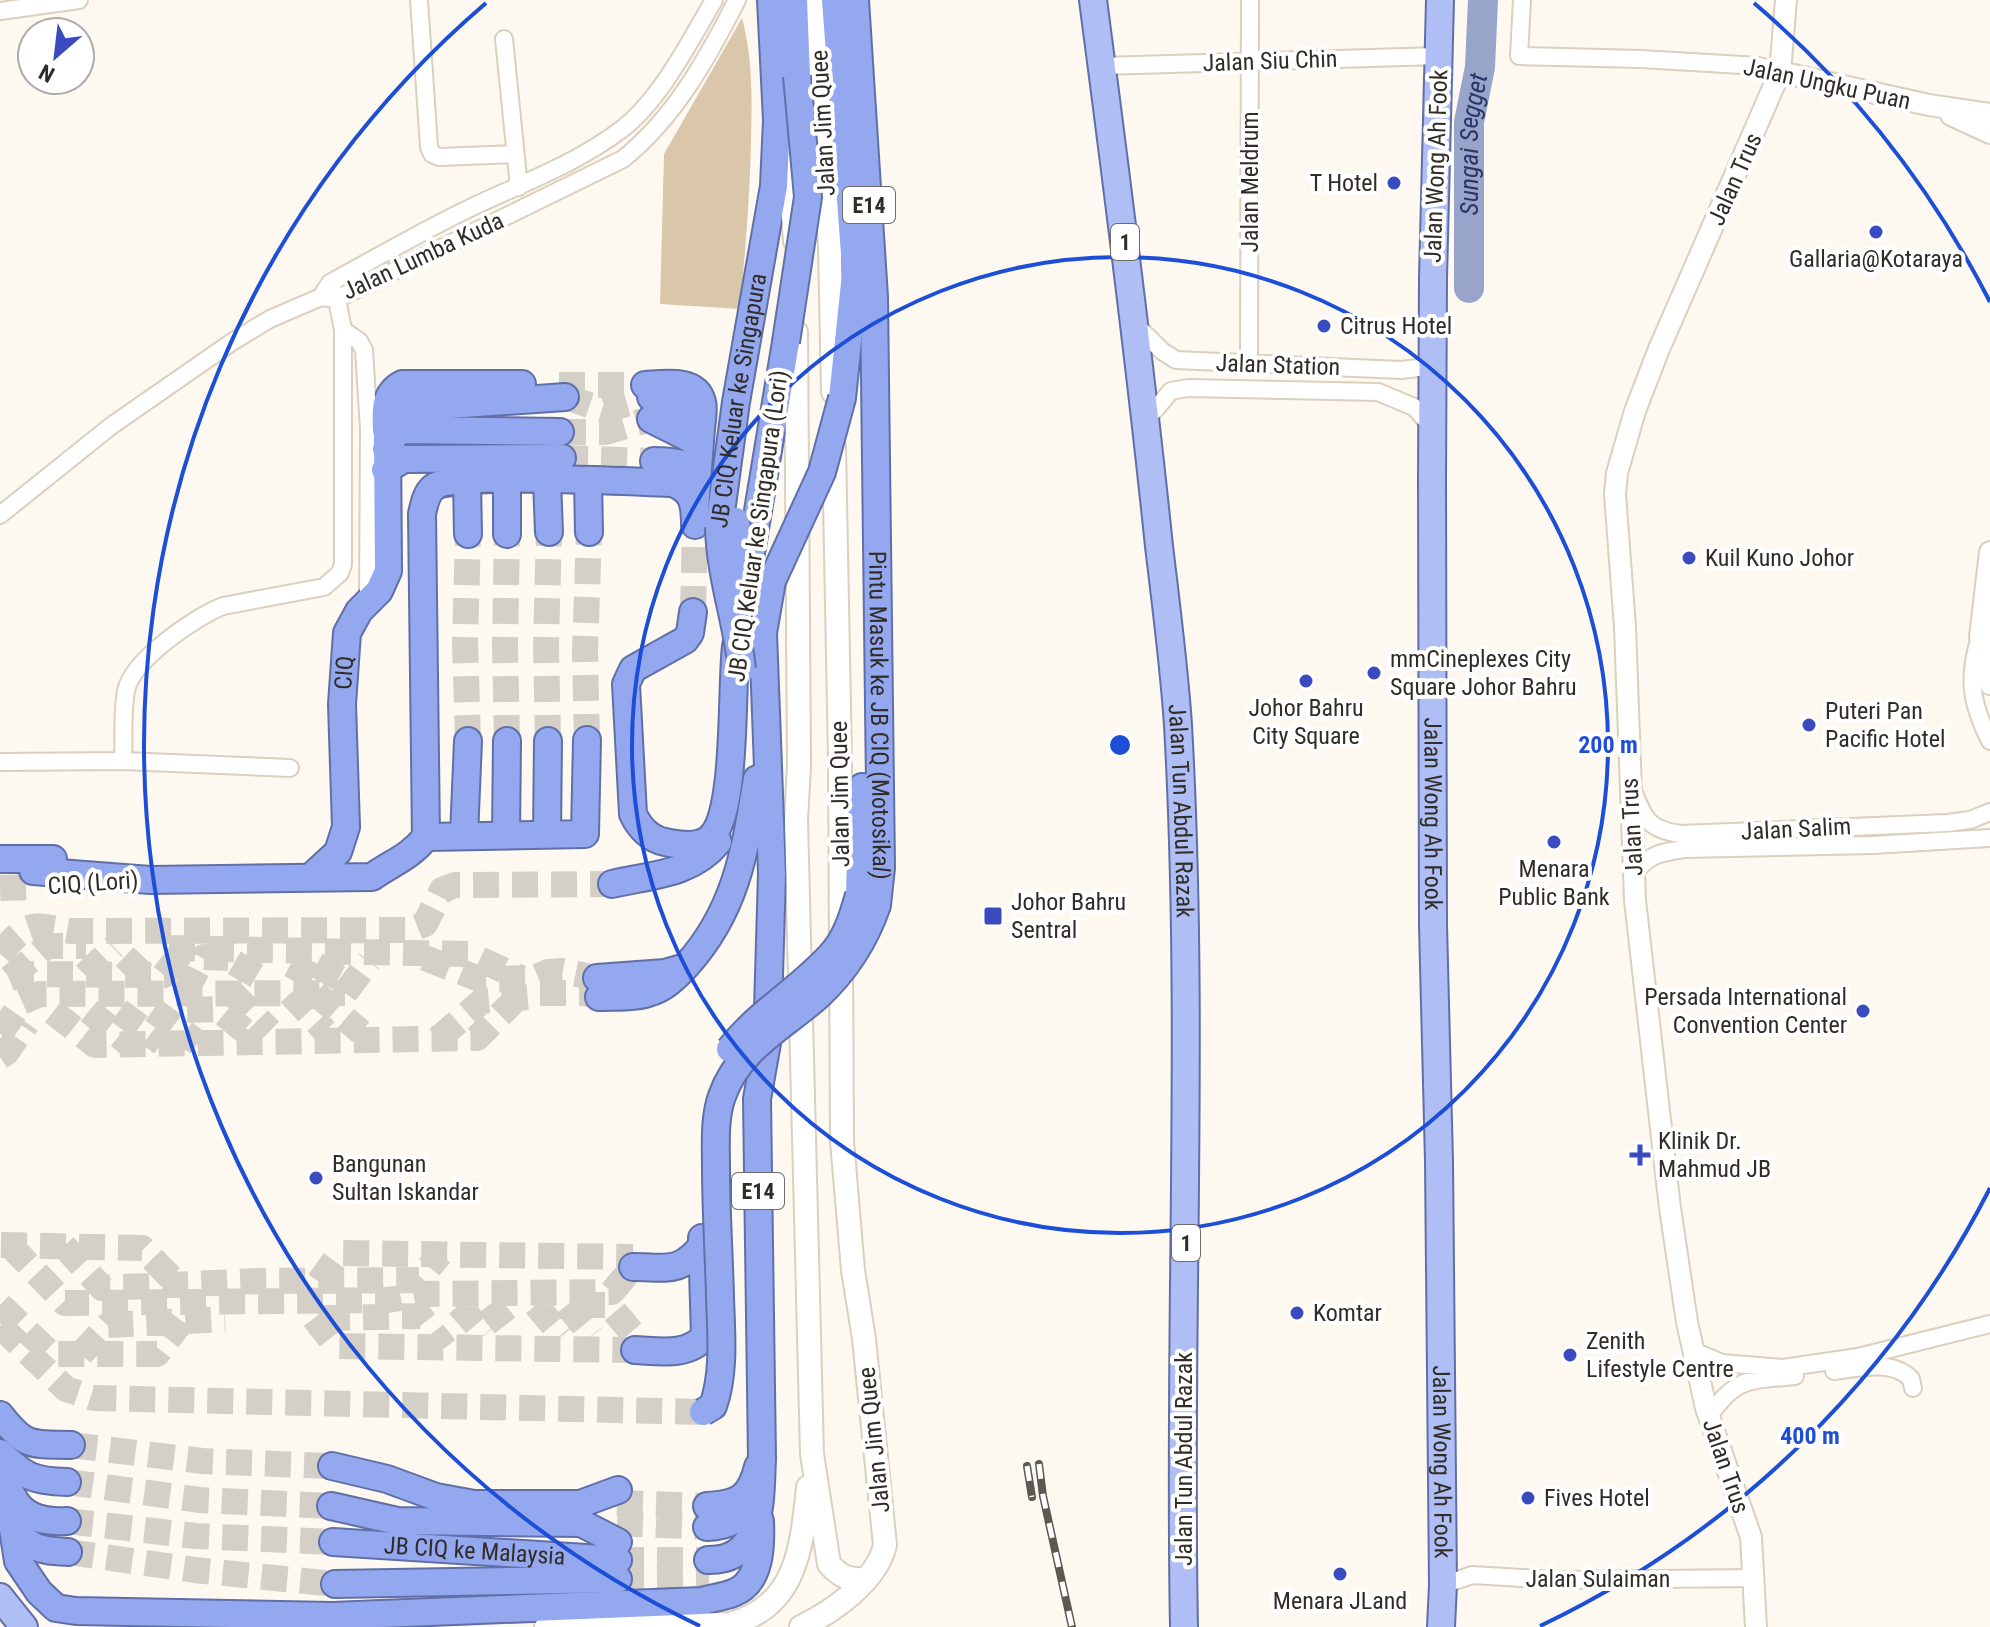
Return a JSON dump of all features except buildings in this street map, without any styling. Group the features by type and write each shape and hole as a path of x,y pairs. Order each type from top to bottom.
{"highway":[{"name":"JB CIQ Keluar ke Singapura","path":"620,882 665,875 703,856 723,834 733,806 742,743 742,669 738,632 720,551 719,527 736,402 774,186 777,120 773,0"},
{"name":"E14","path":"598,988 648,993 674,979 703,946 728,905 745,849 760,765 755,653 736,521 747,418 788,191 794,0"},
{"name":"E14","path":"702,1242 699,1130 706,1090 720,1062 744,1031 832,955 851,924 859,895 864,499 855,274 835,0"},
{"name":"Pintu Masuk ke JB CIQ (Motosikal)","path":"703,1412 713,1406 717,1393 721,1336 715,1133 721,1097 733,1071 753,1047 819,995 866,937 877,905 881,868 874,297 855,0"},
{"name":"JB CIQ Keluar ke Singapura (Lori)","path":"693,612 690,633 685,640 633,669 626,684 633,814 643,830 662,841 696,845 711,837 720,821 731,746 735,650 808,197 790,83"},
{"name":"E14","path":"2,1465 18,1561 39,1592 56,1608 76,1611 332,1616 702,1601 737,1592 760,1561 757,1099 767,1043 772,874 763,633 772,581 822,472 842,398 855,274"},
{"path":"386,451 391,420 405,408 562,391"},
{"path":"33,879 372,877 417,849 426,837 422,514 429,493 446,481 467,480 673,483 690,493 695,517 700,440 696,419 687,412 649,400"},
{"path":"386,451 395,435 402,430 560,432"},
{"path":"386,451 404,459 562,458"},
{"name":"CIQ","path":"312,876 338,852 346,827 342,704 347,633 351,623 379,591 388,571 386,451"},
{"path":"654,461 673,461 684,465 694,471 697,483"},
{"path":"507,479 507,534"},
{"path":"467,480 468,534"},
{"path":"547,480 549,532"},
{"path":"588,480 589,532"},
{"path":"426,837 585,834 587,740"},
{"path":"464,836 468,741"},
{"path":"506,835 507,741"},
{"path":"547,834 548,741"},
{"name":"CIQ (Lori)","path":"0,859 54,859 94,864 150,880"},
{"path":"633,1262 680,1255 702,1242"},
{"path":"635,1343 686,1350 699,1344 705,1336 702,1242"},
{"path":"0,1415 16,1436 35,1444 71,1445"},
{"path":"2,1465 39,1481 67,1482"},
{"path":"2,1465 13,1500 28,1514 46,1522 67,1521"},
{"path":"332,1466 387,1479 436,1497 474,1504 581,1513 617,1533"},
{"name":"E14","path":"750,1472 761,1478 751,1522 740,1536 724,1544 707,1535 723,1494 739,1486 750,1472"},
{"path":"331,1506 397,1521 581,1513"},
{"path":"12,1525 25,1542 43,1550 68,1552"},
{"path":"335,1584 617,1533"},
{"name":"JB CIQ ke Malaysia","path":"333,1542 582,1556 617,1533"},
{"path":"707,1535 725,1577 741,1572 761,1542"}],"main road":[{"name":"Jalan Jim Quee","path":"773,0 790,83 796,248 799,766 796,820 812,1454"},
{"name":"Jalan Jim Quee","path":"801,1627 823,1616 879,1564 885,1539 877,1487 879,1478 864,1339 853,1270 842,1141 840,760 830,247 816,0"},
{"name":"Jalan Tun Abdul Razak","path":"1093,0 1147,419 1178,723 1185,903 1186,1245 1181,1479 1184,1627"},
{"name":"Jalan Wong Ah Fook","path":"1440,0 1432,427 1433,925 1439,1129 1441,1627"},
{"path":"790,83 790,98 803,101 821,88"},
{"path":"812,1454 829,1564 841,1576 864,1579"},
{"path":"546,1627 730,1624 750,1619 774,1601 789,1580 797,1561 812,1454"},
{"path":"0,1583 13,1613"},
{"path":"774,1601 789,1609 794,1621 792,1627"}],"street":[{"path":"0,11 79,0"},
{"path":"419,0 429,147 432,154 439,157 515,154"},
{"name":"Jalan Lumba Kuda","path":"329,293 623,159 647,140 679,100 737,0"},
{"name":"Jalan Meldrum","path":"1249,364 1250,0"},
{"name":"Jalan Ungku Puan","path":"1522,0 1519,56 1759,66 1929,105 1990,114"},
{"name":"Jalan Trus","path":"1756,1627 1751,1537 1709,1416 1693,1351 1672,1223 1635,900 1625,627 1615,508 1617,473 1635,411 1780,72 1786,0"},
{"name":"Jalan Lumba Kuda","path":"329,293 464,211 519,187 623,129 652,97 712,2"},
{"path":"504,39 519,187"},
{"name":"Jalan Siu Chin","path":"1102,66 1439,56"},
{"path":"1929,105 1990,133"},
{"path":"0,515 111,426 232,342 270,319 329,293 343,330 343,564 340,573 324,587 237,603 208,612 148,659 126,690 123,761"},
{"name":"Jalan Station","path":"1135,324 1162,351 1176,360 1401,370 1433,362"},
{"path":"343,330 359,341 364,350 369,429 368,602"},
{"name":"Jalan Station","path":"1147,419 1171,391 1188,388 1378,392 1414,407 1432,427"},
{"path":"1990,552 1980,637 1972,662 1972,689 1977,715 1990,741"},
{"path":"1980,637 1990,684"},
{"path":"0,762 123,761 290,768"},
{"name":"Jalan Salim","path":"1630,783 1649,824 1662,832 1681,834 1947,823 1970,820 1990,812"},
{"name":"Jalan Salim","path":"1635,873 1641,864 1655,855 1685,849 1873,845 1990,838"},
{"path":"1693,1351 1722,1363 1783,1368 1858,1357 1990,1324"},
{"path":"1709,1416 1725,1393 1744,1382 1873,1366 1905,1372 1913,1388"},
{"name":"Jalan Sulaiman","path":"1443,1585 1472,1575 1556,1580 1755,1578"}],"shaded area":[{"path":"742,18 750,64 752,110 740,309 660,304 664,154"}],"waterway":[{"name":"Sungai Segget","path":"1469,288 1469,122 1480,67 1483,0"}],"tunnel":[{"path":"559,385 645,385"},
{"path":"565,397 605,410 651,397"},
{"path":"560,432 605,432 651,419"},
{"path":"562,458 654,461"},
{"path":"693,612 695,525"},
{"path":"548,741 546,645 549,532"},
{"path":"587,740 585,653 589,532"},
{"path":"468,534 465,641 468,741"},
{"path":"507,534 507,741"},
{"path":"0,954 24,930 37,926 70,931 409,930 425,924 442,890 455,885 612,884"},
{"path":"0,888 33,887"},
{"path":"10,978 47,946 86,946"},
{"path":"85,975 114,947"},
{"path":"125,975 151,948"},
{"path":"169,948 468,954 521,978"},
{"path":"9,979 21,974 164,975 185,948"},
{"path":"185,993 204,957 229,958"},
{"path":"252,958 232,993 270,1031"},
{"path":"425,958 479,979 534,978 548,972 562,971 597,978"},
{"path":"308,959 290,993 325,1031"},
{"path":"334,960 315,993 361,1032"},
{"path":"345,993 369,961"},
{"path":"0,1034 22,1002 40,994 345,993"},
{"path":"438,1039 482,1001 540,993 583,993 599,997"},
{"path":"53,1012 95,1045 477,1038 517,998"},
{"path":"187,1010 218,1009 258,1042"},
{"path":"153,1010 198,1043"},
{"path":"89,1011 129,1044"},
{"path":"119,1011 162,1043"},
{"path":"0,1057 27,1023"},
{"path":"1,1245 142,1248 178,1285"},
{"path":"10,1245 65,1303 388,1300 422,1294 612,1292 633,1267"},
{"path":"64,1246 102,1288 259,1281 419,1280 440,1254"},
{"path":"319,1282 340,1253 633,1257"},
{"path":"0,1305 51,1354 157,1354 182,1321"},
{"path":"459,1305 485,1335"},
{"path":"489,1305 513,1336"},
{"path":"536,1305 562,1336"},
{"path":"567,1305 592,1336"},
{"path":"579,1305 609,1305 635,1336"},
{"path":"324,1318 420,1316 445,1348"},
{"path":"314,1318 336,1346 635,1350"},
{"path":"81,1354 108,1325 225,1319"},
{"path":"0,1326 66,1389 93,1398 703,1412"},
{"path":"71,1445 202,1461 332,1466"},
{"path":"67,1482 200,1500 331,1506"},
{"path":"617,1503 707,1506"},
{"path":"67,1521 196,1536 333,1542"},
{"path":"617,1523 707,1527"},
{"path":"68,1552 195,1570 335,1584"},
{"path":"618,1560 708,1560"},
{"path":"618,1579 709,1577"}],"railway":[{"path":"1039,1464 1043,1496 1072,1627"},
{"path":"1027,1466 1032,1497"}],"place":[{"name":"T Hotel","path":"1394,183"},
{"name":"Gallaria@Kotaraya","path":"1876,232"},
{"name":"Citrus Hotel","path":"1324,326"},
{"name":"Kuil Kuno Johor","path":"1689,558"},
{"name":"mmCineplexes City Square Johor Bahru","path":"1374,673"},
{"name":"Johor Bahru City Square","path":"1306,681"},
{"name":"Puteri Pan Pacific Hotel","path":"1809,725"},
{"name":"Menara Public Bank","path":"1554,842"},
{"name":"Johor Bahru Sentral","path":"993,916"},
{"name":"Persada International Convention Center","path":"1863,1011"},
{"name":"Klinik Dr. Mahmud JB","path":"1640,1155"},
{"name":"Bangunan Sultan Iskandar","path":"316,1178"},
{"name":"Komtar","path":"1297,1313"},
{"name":"Zenith Lifestyle Centre","path":"1570,1355"},
{"name":"Fives Hotel","path":"1528,1498"},
{"name":"Menara JLand","path":"1340,1574"}]}
